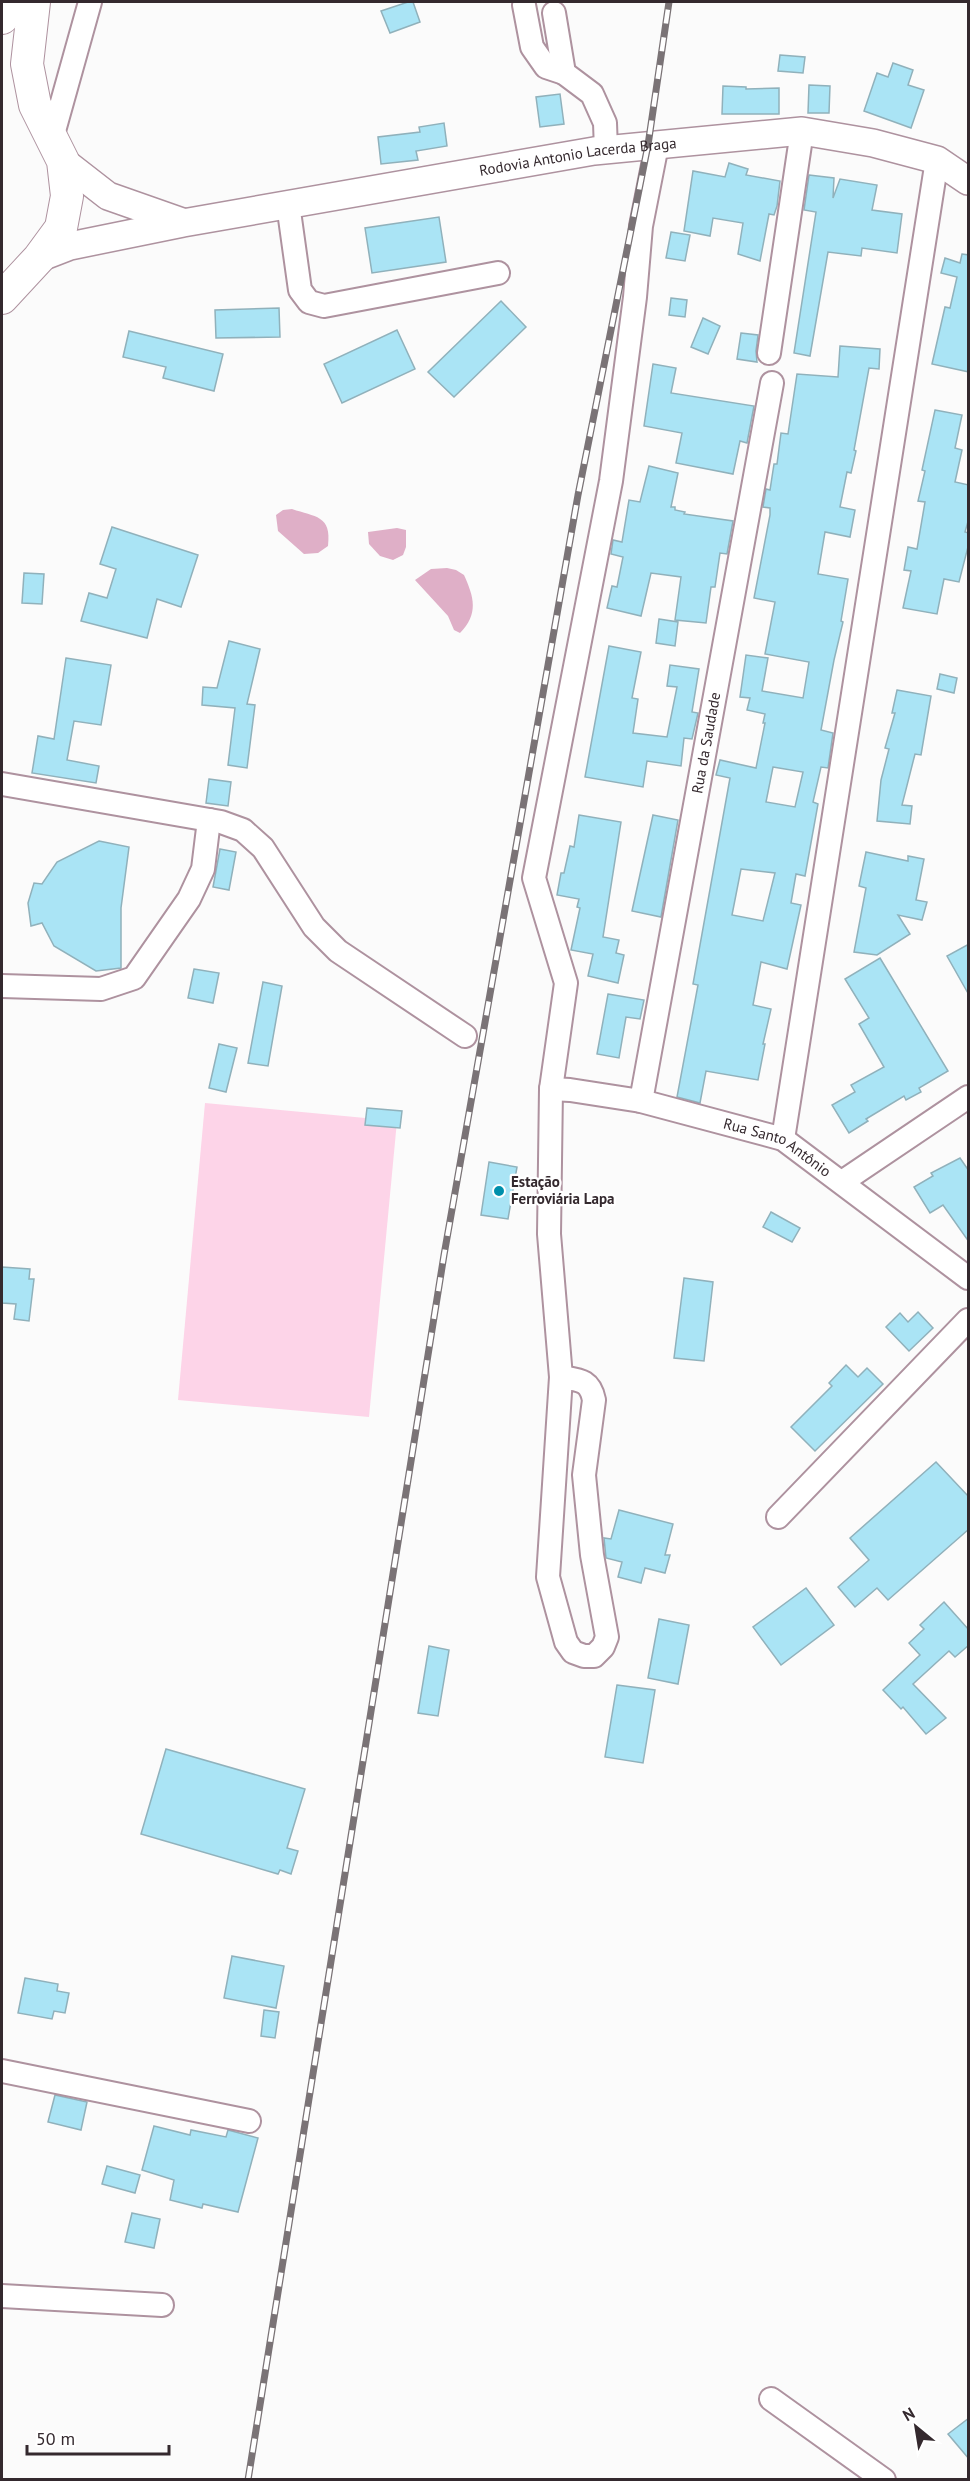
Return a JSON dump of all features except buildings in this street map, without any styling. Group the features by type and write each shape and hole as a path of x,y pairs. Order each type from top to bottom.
{"highway":[{"path":"2,18 6,2"},
{"path":"2,298 39,258 61,228 67,196 57,149 35,105 27,64 34,2"},
{"path":"2,262 39,258"}],"main road":[{"name":"Rodovia Antonio Lacerda Braga","path":"39,258 70,246 183,223 606,150 802,131 873,143 937,160 969,180"},
{"path":"57,149 108,196 183,223"}],"street":[{"path":"57,149 90,2"},
{"path":"524,5 532,47 546,67 564,73 592,94 605,123 606,150"},
{"path":"554,13 564,73"},
{"path":"769,353 802,131"},
{"path":"561,1377 584,1382 592,1389 594,1400 584,1475 585,1507 607,1637 603,1647 594,1656 584,1656 573,1652 566,1642 548,1576 561,1377 549,1234 551,1089 566,982 534,878 611,481 635,297 641,226 657,144"},
{"path":"783,1139 937,160"},
{"path":"288,204 300,290 309,302 324,306 498,273"},
{"name":"Rua da Saudade","path":"641,1101 771,383"},
{"path":"2,784 209,820 243,830 263,848 314,927 338,951 465,1036"},
{"path":"2,986 100,990 134,978 189,899 203,869 209,820"},
{"name":"Rua Santo Antônio","path":"551,1089 641,1101 783,1139 969,1278"},
{"path":"842,1182 969,1097"},
{"path":"778,1517 969,1320"},
{"path":"2,2071 249,2121"},
{"path":"2,2296 162,2305"},
{"path":"771,2399 884,2480"}],"shaded area":[{"path":"292,509 315,516 324,523 329,536 328,546 318,553 304,554 278,531 276,515 283,510"},
{"path":"397,528 406,530 406,547 403,555 393,560 380,556 369,544 368,532"},
{"path":"447,568 464,575 472,598 470,619 460,633 454,630 448,616 415,580 431,569"},
{"path":"205,1103 397,1121 369,1417 178,1400"}],"railway":[{"path":"248,2480 444,1255 578,495 648,145 669,2"}],"place":[{"name":"Estação Ferroviária Lapa","path":"499,1191"}]}
